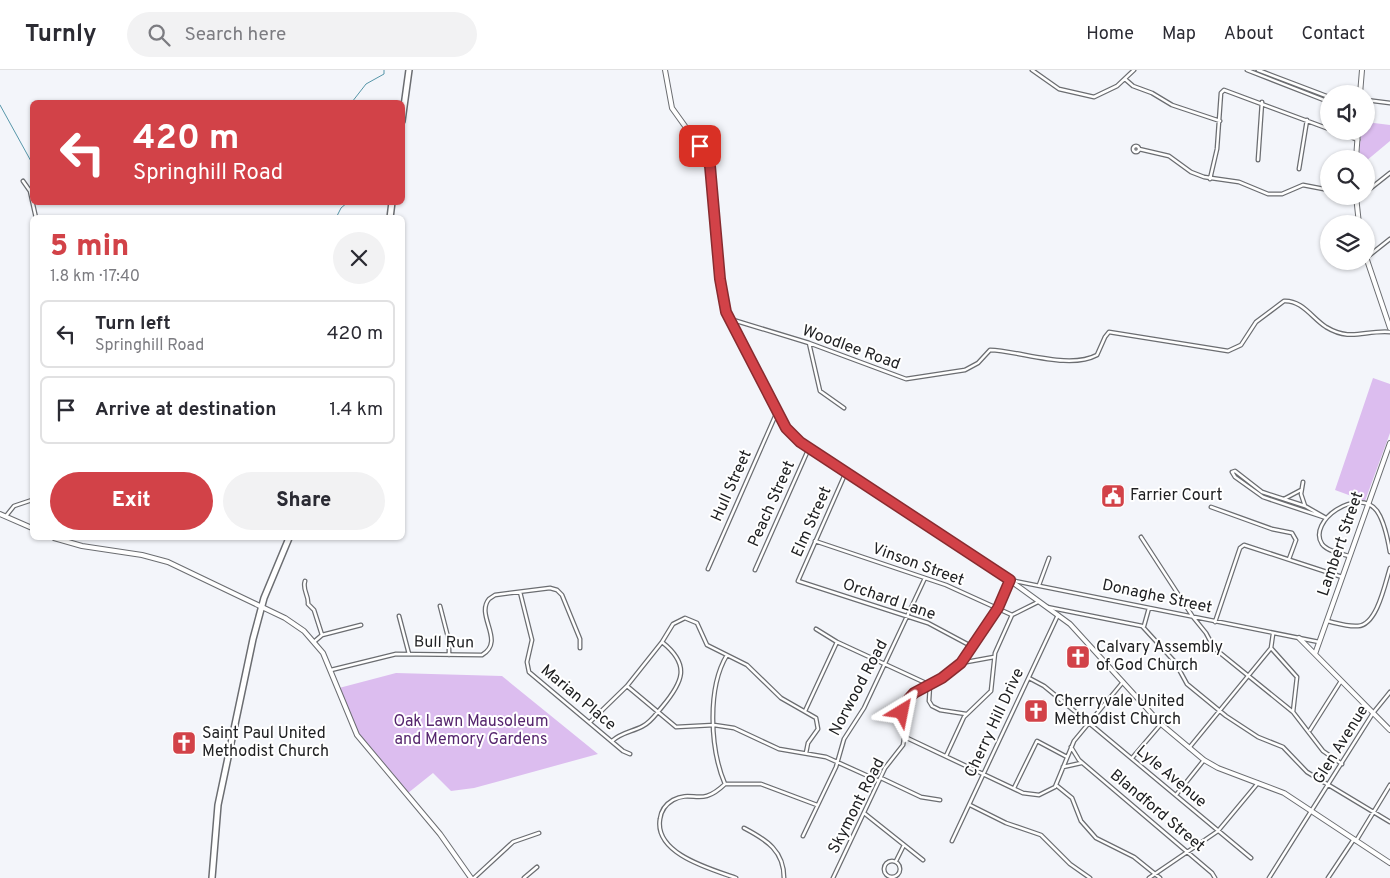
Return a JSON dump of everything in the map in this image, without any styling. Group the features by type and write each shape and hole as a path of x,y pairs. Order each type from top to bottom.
{"highway":[{"path":"405,100 409,70"},
{"path":"212,878 214,838 219,799 261,607 288,540"}],"street":[{"path":"665,70 672,108 710,162 722,294 729,319 777,412 790,433 809,448 1010,580 1058,615 1078,632 1161,724 1204,760 1218,768 1284,793 1390,863"},
{"path":"1032,70 1059,90 1094,97 1108,91 1134,70"},
{"path":"1247,70 1320,98"},
{"path":"1258,70 1320,94"},
{"path":"1361,85 1362,70"},
{"path":"1125,79 1134,86 1152,93 1172,105 1220,121"},
{"path":"1210,179 1217,152 1221,94 1223,90 1262,102 1320,125"},
{"path":"1375,101 1390,103"},
{"path":"1258,160 1262,102"},
{"path":"1299,169 1307,120"},
{"path":"1357,150 1358,140"},
{"path":"1139,149 1169,156 1193,173 1210,179 1239,182 1271,195 1282,194 1301,186 1320,189"},
{"path":"1375,185 1390,173"},
{"path":"23,181 30,191"},
{"path":"1375,250 1390,239"},
{"path":"1370,270 1390,328"},
{"name":"Woodlee Road","path":"729,319 809,343 909,379 968,369 990,350 1061,360 1093,358 1097,356 1109,332 1228,351 1239,347 1258,320 1284,301 1298,304 1326,327 1345,335 1357,336 1375,331 1390,332"},
{"path":"809,343 820,391 844,408"},
{"name":"Hull Street","path":"708,569 777,412"},
{"name":"Lambert Street","path":"1315,654 1390,443"},
{"name":"Peach Street","path":"755,570 809,448"},
{"path":"1304,508 1263,497 1235,477 1232,472 1235,470 1262,492 1282,499 1304,508 1326,518"},
{"name":"Elm Street","path":"798,580 846,472"},
{"path":"1303,482 1301,497 1304,508"},
{"path":"1282,499 1294,496 1302,489"},
{"path":"6,516 14,506 30,501"},
{"path":"1349,556 1326,548 1322,543 1320,533 1326,518 1334,510 1344,505 1356,503 1368,506 1378,512 1390,552"},
{"path":"1211,507 1275,530 1292,533 1296,540 1289,559"},
{"path":"0,514 30,527"},
{"path":"1141,537 1193,617 1206,632 1214,648 1293,712 1309,730 1322,750 1342,764"},
{"path":"61,540 82,546 152,557 176,565 298,626 315,641 331,670 357,735 440,834 472,878 513,842 539,833"},
{"name":"Vinson Street","path":"815,541 925,578 1012,615"},
{"path":"1214,622 1242,546 1244,545 1342,577"},
{"path":"1039,585 1049,558"},
{"path":"1327,621 1354,626 1366,624 1374,613 1389,577 1390,568"},
{"name":"Norwood Road","path":"803,836 837,762 844,738 860,717 886,665 925,578"},
{"name":"Orchard Lane","path":"798,580 931,625 972,646"},
{"path":"1010,580 998,608 961,663 930,685 914,693 905,703 902,715 905,737 1014,788 1036,795 1050,791 1056,786 1071,746 1123,682"},
{"name":"Donaghe Street","path":"1010,580 1319,642"},
{"path":"305,581 304,588 308,604 314,610 322,636"},
{"name":"Bull Run","path":"331,670 390,655 478,656 486,652 492,639 485,609 486,602 492,596 550,588 560,592 580,639 580,648"},
{"name":"Marian Place","path":"520,592 532,639 526,662 528,670 623,751 630,754"},
{"path":"946,756 966,714 991,691 994,657 1012,615 1039,601"},
{"path":"440,606 449,641 449,655"},
{"path":"1046,607 1144,627 1175,662 1188,684 1219,711 1248,731 1283,747 1307,772 1390,822"},
{"path":"1144,627 1148,608"},
{"name":"Cherry Hill Drive","path":"952,841 1058,615"},
{"path":"399,616 409,654"},
{"path":"590,722 627,686 662,642 675,622 688,618 698,625 707,644 749,667 781,698 815,717 819,724 817,732 808,743 806,753"},
{"path":"315,641 322,636 361,625"},
{"path":"816,629 837,642 930,685"},
{"path":"1189,748 1271,648 1273,634"},
{"path":"1299,638 1390,730"},
{"path":"612,741 624,732 644,725 658,712 675,691 681,674 677,655 662,642"},
{"path":"805,711 837,642"},
{"path":"1271,648 1297,677 1293,712"},
{"path":"725,784 716,755 714,726 715,687 720,669 727,655"},
{"path":"961,663 994,657"},
{"name":"Lyle Avenue","path":"1029,678 1044,686 1252,858"},
{"path":"1309,730 1341,681"},
{"path":"930,685 929,700 933,706 943,711 966,714"},
{"path":"627,686 678,727 714,726 740,730 780,749 806,753 837,762 921,797 940,800"},
{"name":"Glen Avenue","path":"1269,878 1373,713 1390,692"},
{"path":"1132,758 1161,724"},
{"name":"Skymont Road","path":"833,878 880,779 887,766 901,750 905,737"},
{"path":"1014,788 1037,741 1067,757"},
{"name":"Blandford Street","path":"1071,746 1074,754 1083,763 1187,851 1212,873 1215,878"},
{"path":"1176,795 1204,760"},
{"path":"1063,767 1072,763 1083,763"},
{"path":"1149,878 1218,831 1259,782"},
{"path":"736,878 681,856 670,845 660,825 662,811 671,801 682,797 708,797 725,784 759,784 818,805"},
{"path":"1328,878 1390,785"},
{"path":"1056,786 1072,798 1081,821 1096,838 1134,857 1160,878"},
{"path":"969,805 1041,835 1070,864 1090,878"},
{"path":"864,812 923,860"},
{"path":"744,828 776,849 782,860 784,878"},
{"path":"896,862 904,845"},
{"path":"890,861 896,862 900,866 900,872 896,876 890,876 885,872 885,866 890,861"},
{"path":"524,878 537,867"}],"green space":[{"path":"1375,123 1390,125 1390,141 1375,154 1375,150 1360,150 1360,140 1375,140"},
{"path":"1373,378 1390,384 1390,433 1365,501 1335,490"},
{"name":"Oak Lawn Mausoleum and Memory Gardens","path":"396,673 502,676 598,754 474,788 451,791 433,773 408,793 357,732 339,688"}],"waterway":[{"path":"354,100 366,84 384,74 384,70"},
{"path":"0,105 30,159"},
{"path":"338,215 344,205"}],"place":[{"name":"Farrier Court","path":"1113,496"},
{"name":"Calvary Assembly of God Church","path":"1078,657"},
{"name":"Cherryvale United Methodist Church","path":"1036,711"},
{"name":"Saint Paul United Methodist Church","path":"184,743"}],"route":[{"path":"700,146 708,157 710,166 720,279 726,312 786,428 800,442 1010,580 998,608 961,663 942,678 910,696 902,712"}]}
